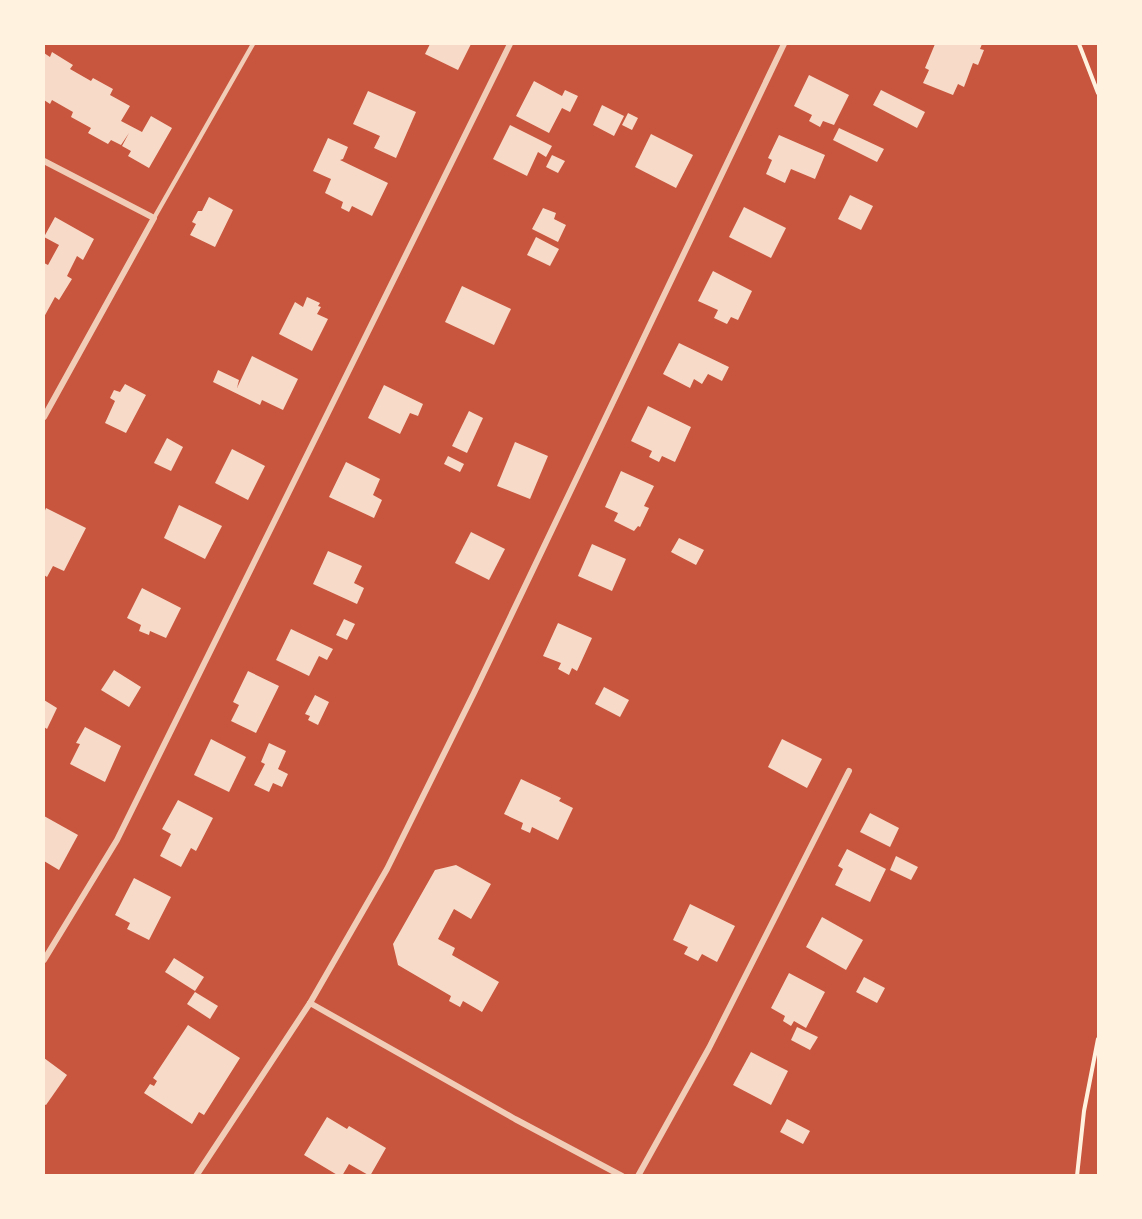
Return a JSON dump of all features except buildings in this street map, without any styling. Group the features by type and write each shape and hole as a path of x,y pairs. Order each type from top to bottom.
{"street":[{"path":"44,960 117,840 510,44"},
{"path":"196,1176 310,1003 387,869 474,693 784,44"},
{"path":"44,161 154,218 44,417"},
{"path":"638,1176 709,1048 849,771"},
{"path":"310,1003 515,1119 622,1176"}],"lane":[{"path":"154,218 253,44"}],"path":[{"path":"1079,44 1098,93"},
{"path":"1077,1176 1084,1111 1098,1039"}]}
